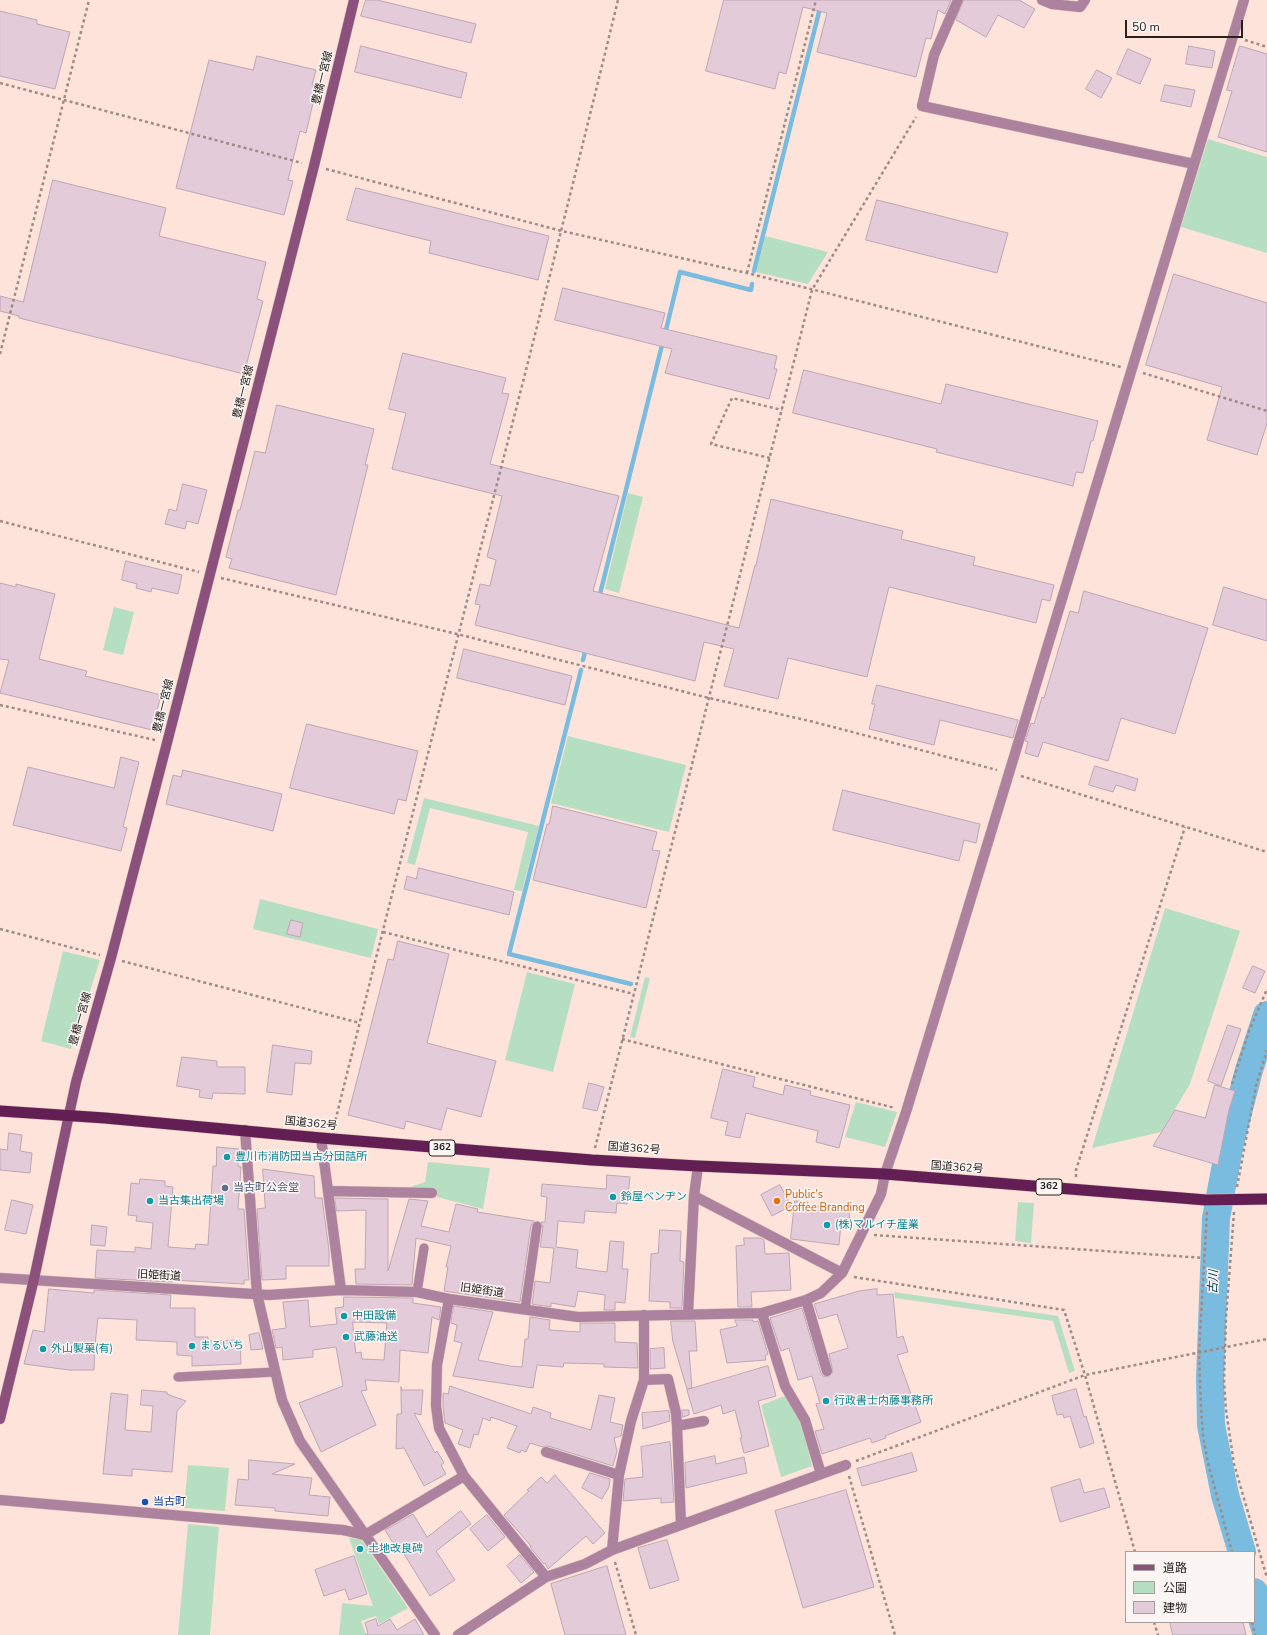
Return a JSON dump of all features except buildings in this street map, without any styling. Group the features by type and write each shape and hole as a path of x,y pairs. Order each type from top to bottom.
{"highway":[{"name":"国道362号","path":"0,1111 68,1115 244,1130 326,1139 592,1160 885,1174 1209,1199 1267,1199"}],"main road":[{"name":"豊橋一宮線","path":"0,1419 34,1279 68,1115 167,743 314,166 354,0"}],"street":[{"path":"958,0 934,55 922,106 1194,164"},
{"path":"1042,0 1052,4 1080,7 1085,0"},
{"name":"旧姫街道","path":"0,1278 269,1295 341,1290 417,1292 449,1299 578,1317 762,1313 806,1300 821,1293 842,1273 881,1194 885,1174 906,1112 1244,0"},
{"path":"244,1130 257,1294 282,1400 300,1441 435,1635"},
{"path":"326,1139 328,1191 341,1290"},
{"path":"688,1314 694,1196 698,1166"},
{"path":"328,1191 432,1192"},
{"path":"694,1196 842,1273"},
{"path":"449,1299 437,1365 436,1406 439,1428 464,1476 546,1577"},
{"path":"806,1300 827,1371"},
{"path":"762,1313 785,1386 805,1420 820,1474"},
{"path":"612,1550 619,1474 644,1380 644,1315"},
{"path":"644,1380 668,1379 676,1413 681,1525"},
{"path":"677,1426 704,1421"},
{"path":"546,1452 619,1474"},
{"path":"458,1635 546,1577 585,1564 612,1550 846,1464"},
{"path":"0,1500 343,1530 365,1535 464,1476"}],"lane":[{"path":"526,1309 537,1226"},
{"path":"417,1292 424,1248"},
{"path":"178,1377 275,1372"}],"path":[{"path":"0,354 89,0"},
{"path":"326,1139 360,1023 457,634 562,231 618,0"},
{"path":"747,273 816,0"},
{"path":"1233,37 1267,47"},
{"path":"0,83 562,231 747,273 1131,370 1267,411"},
{"path":"592,1160 812,290 922,106"},
{"path":"770,458 711,444 732,398 782,410"},
{"path":"0,521 209,575 457,634 709,698 814,722 1009,773 1267,852"},
{"path":"0,705 167,743"},
{"path":"1075,1189 1076,1170 1185,827"},
{"path":"0,929 360,1023"},
{"path":"383,932 634,994"},
{"path":"1232,1084 1249,1031 1267,989"},
{"path":"622,1039 896,1108 906,1112"},
{"path":"1267,1050 1256,1086 1233,1200 1224,1380 1226,1410 1234,1464 1267,1578"},
{"path":"1209,1199 1199,1352 1203,1436 1216,1496 1232,1551"},
{"path":"861,1234 1204,1258"},
{"path":"842,1273 857,1278 1064,1310 1085,1375 1135,1551"},
{"path":"896,1635 846,1464 1085,1375 1267,1338"},
{"path":"612,1550 636,1635"},
{"path":"1154,1623 1158,1635"},
{"path":"1252,1623 1255,1635"}],"green space":[{"path":"1208,139 1267,157 1267,253 1181,227"},
{"path":"765,236 828,252 808,284 756,272"},
{"path":"628,493 643,497 619,593 605,589"},
{"path":"114,607 134,612 123,655 103,650"},
{"path":"568,736 686,765 669,832 551,803"},
{"path":"424,798 539,826 522,891 514,890 528,832 430,808 415,865 407,863"},
{"path":"260,899 378,929 371,958 253,929"},
{"path":"1165,908 1240,931 1190,1084 1161,1132 1092,1148"},
{"path":"63,951 100,960 71,1049 41,1041"},
{"path":"527,972 575,984 553,1072 505,1060"},
{"path":"645,977 650,978 635,1038 630,1037"},
{"path":"856,1102 897,1112 885,1147 845,1137"},
{"path":"428,1162 490,1168 483,1209 437,1197 436,1189 404,1189 425,1182"},
{"path":"1018,1202 1034,1203 1031,1243 1015,1241"},
{"path":"894,1292 1058,1316 1075,1371 1069,1373 1053,1321 895,1298"},
{"path":"785,1396 801,1422 812,1466 781,1477 761,1405"},
{"path":"188,1465 229,1468 225,1511 184,1508"},
{"path":"188,1524 219,1527 210,1635 178,1635"},
{"path":"349,1538 361,1539 408,1608 379,1624 376,1616 361,1621 366,1635 339,1635 342,1603 373,1606"}],"waterway":[{"path":"754,271 822,0"},
{"path":"665,334 680,272 751,290 752,284"},
{"path":"599,598 663,341"},
{"path":"583,660 586,648"},
{"path":"581,670 509,954 631,984"},
{"name":"古川","path":"1242,1551 1225,1495 1211,1425 1210,1378 1216,1218 1230,1143 1249,1070 1267,1015"},
{"name":"古川","path":"1255,1595 1267,1635"}],"place":[{"name":"豊川市消防団当古分団詰所","path":"227,1157"},
{"name":"当古町公会堂","path":"225,1188"},
{"name":"鈴屋ベンヂン","path":"613,1197"},
{"name":"当古集出荷場","path":"150,1201"},
{"name":"Public's Coffee Branding","path":"777,1201"},
{"name":"(株)マルイチ産業","path":"827,1225"},
{"name":"中田設備","path":"344,1316"},
{"name":"武藤油送","path":"346,1337"},
{"name":"まるいち","path":"192,1346"},
{"name":"外山製菓(有)","path":"43,1349"},
{"name":"行政書士内藤事務所","path":"826,1401"},
{"name":"当古町","path":"145,1502"},
{"name":"土地改良碑","path":"360,1549"}]}
